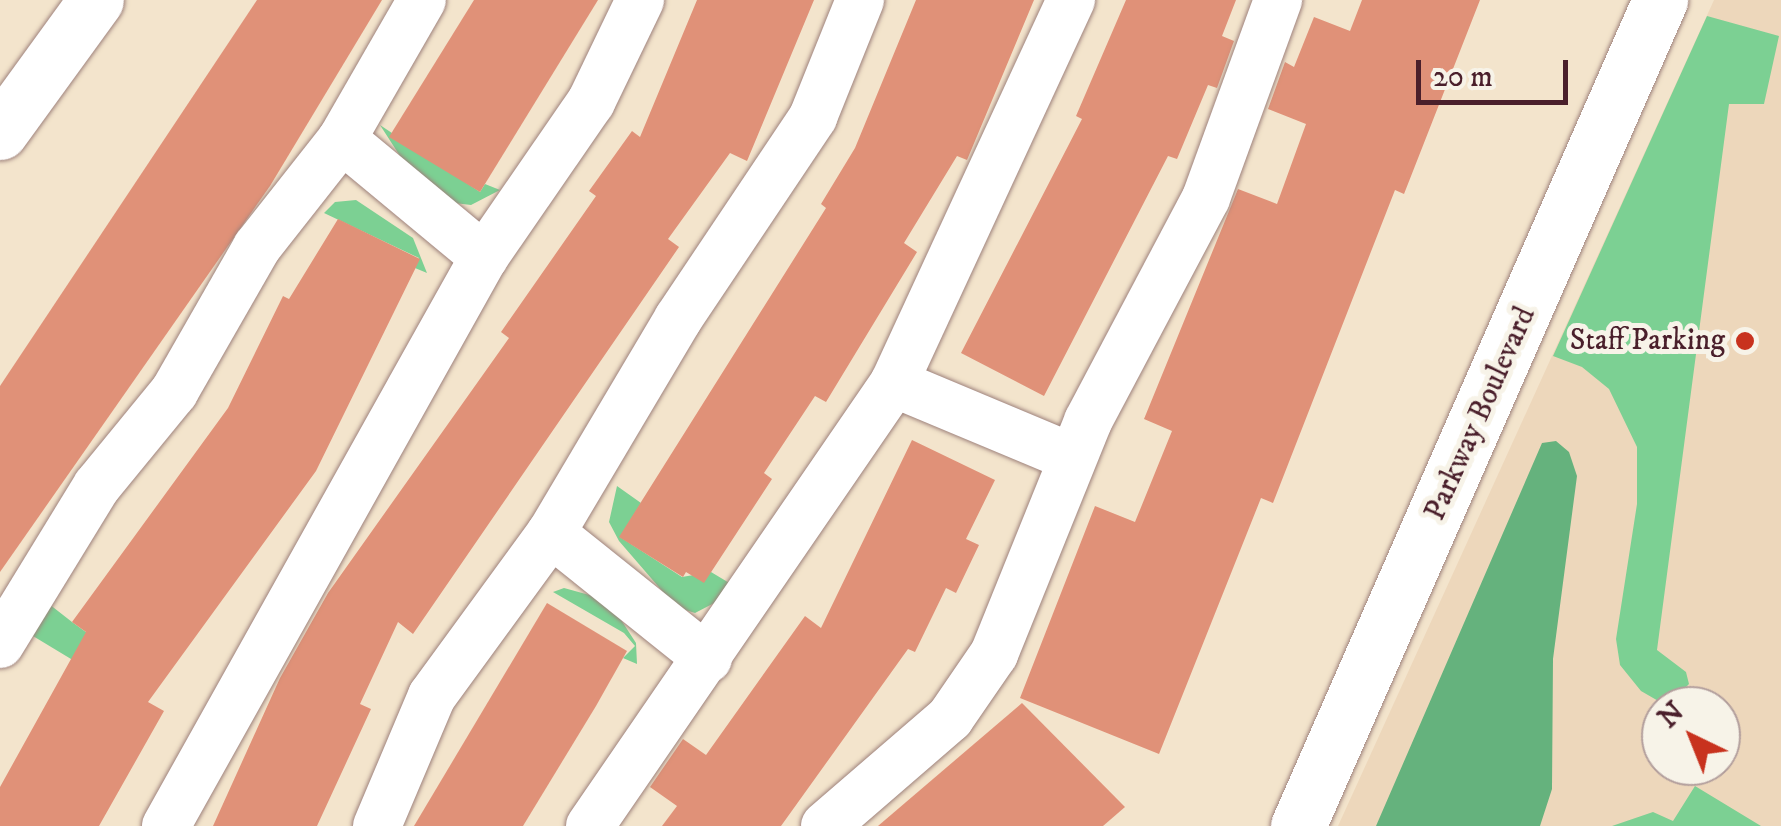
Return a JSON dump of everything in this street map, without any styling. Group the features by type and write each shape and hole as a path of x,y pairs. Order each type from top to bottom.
{"street":[{"path":"0,132 96,0"},
{"path":"0,644 97,486 174,392 258,247 342,139 422,0"},
{"path":"166,826 484,258 592,102 640,0"},
{"path":"377,826 432,696 551,533 678,319 813,117 860,0"},
{"path":"590,826 894,384 1071,0"},
{"path":"825,826 950,718 994,654 1071,458 1206,198 1278,0"},
{"name":"Parkway Boulevard","path":"1298,826 1660,0"},
{"path":"342,139 484,258"},
{"path":"894,384 1071,458"},
{"path":"551,533 708,659"}],"shaded area":[{"path":"1714,0 1781,0 1781,826 1338,826"}],"green space":[{"path":"1707,16 1779,36 1764,104 1729,104 1657,650 1686,672 1687,686 1641,686 1641,691 1620,665 1616,639 1637,504 1637,447 1609,389 1582,367 1553,356"},
{"path":"380,125 480,192 485,184 500,190 471,205 446,202 409,170"},
{"path":"356,200 413,238 427,273 415,268 419,258 324,213 335,202"},
{"path":"1556,441 1569,452 1577,476 1553,659 1552,789 1540,826 1376,826 1542,443"},
{"path":"617,486 641,503 620,537 682,577 711,572 731,584 722,599 695,613 676,607 619,541 609,522"},
{"path":"564,588 593,596 616,612 636,643 637,664 623,658 635,646 624,633 553,592"},
{"path":"49,604 152,680 71,659 28,633"},
{"path":"1695,786 1761,826 1612,826 1653,812 1673,821"}],"building":[{"path":"257,0 382,0 270,186 0,572 0,386"},
{"path":"474,0 598,0 480,192 389,137"},
{"path":"697,0 814,0 747,161 730,153 668,239 679,247 413,634 398,622 360,704 371,709 317,826 213,826 280,678 328,593 509,338 501,332 596,196 589,191 632,131 640,137"},
{"path":"916,0 1034,0 967,160 957,156 904,243 917,252 826,402 815,396 764,473 772,479 704,583 686,572 683,577 619,537 826,208 821,204 855,148"},
{"path":"1126,0 1236,0 1222,36 1234,41 1217,88 1208,85 1177,159 1168,156 1044,396 961,353 1082,119 1076,116"},
{"path":"1362,0 1480,0 1404,194 1395,190 1273,503 1261,498 1159,754 1020,698 1095,506 1135,522 1172,431 1144,419 1238,189 1277,204 1306,124 1268,109 1285,62 1294,67 1314,17 1350,31"},
{"path":"338,219 420,259 316,471 148,702 164,711 99,826 0,826 0,787 86,632 72,622 228,408 283,296 289,299"},
{"path":"912,440 995,480 966,539 979,545 956,593 946,588 915,652 908,649 781,826 662,826 677,806 650,787 683,739 706,755 805,616 821,628"},
{"path":"547,603 627,651 596,706 523,826 414,826"},
{"path":"1022,703 1125,807 1103,826 878,826"}],"place":[{"name":"Staff Parking","path":"1745,341"}]}
